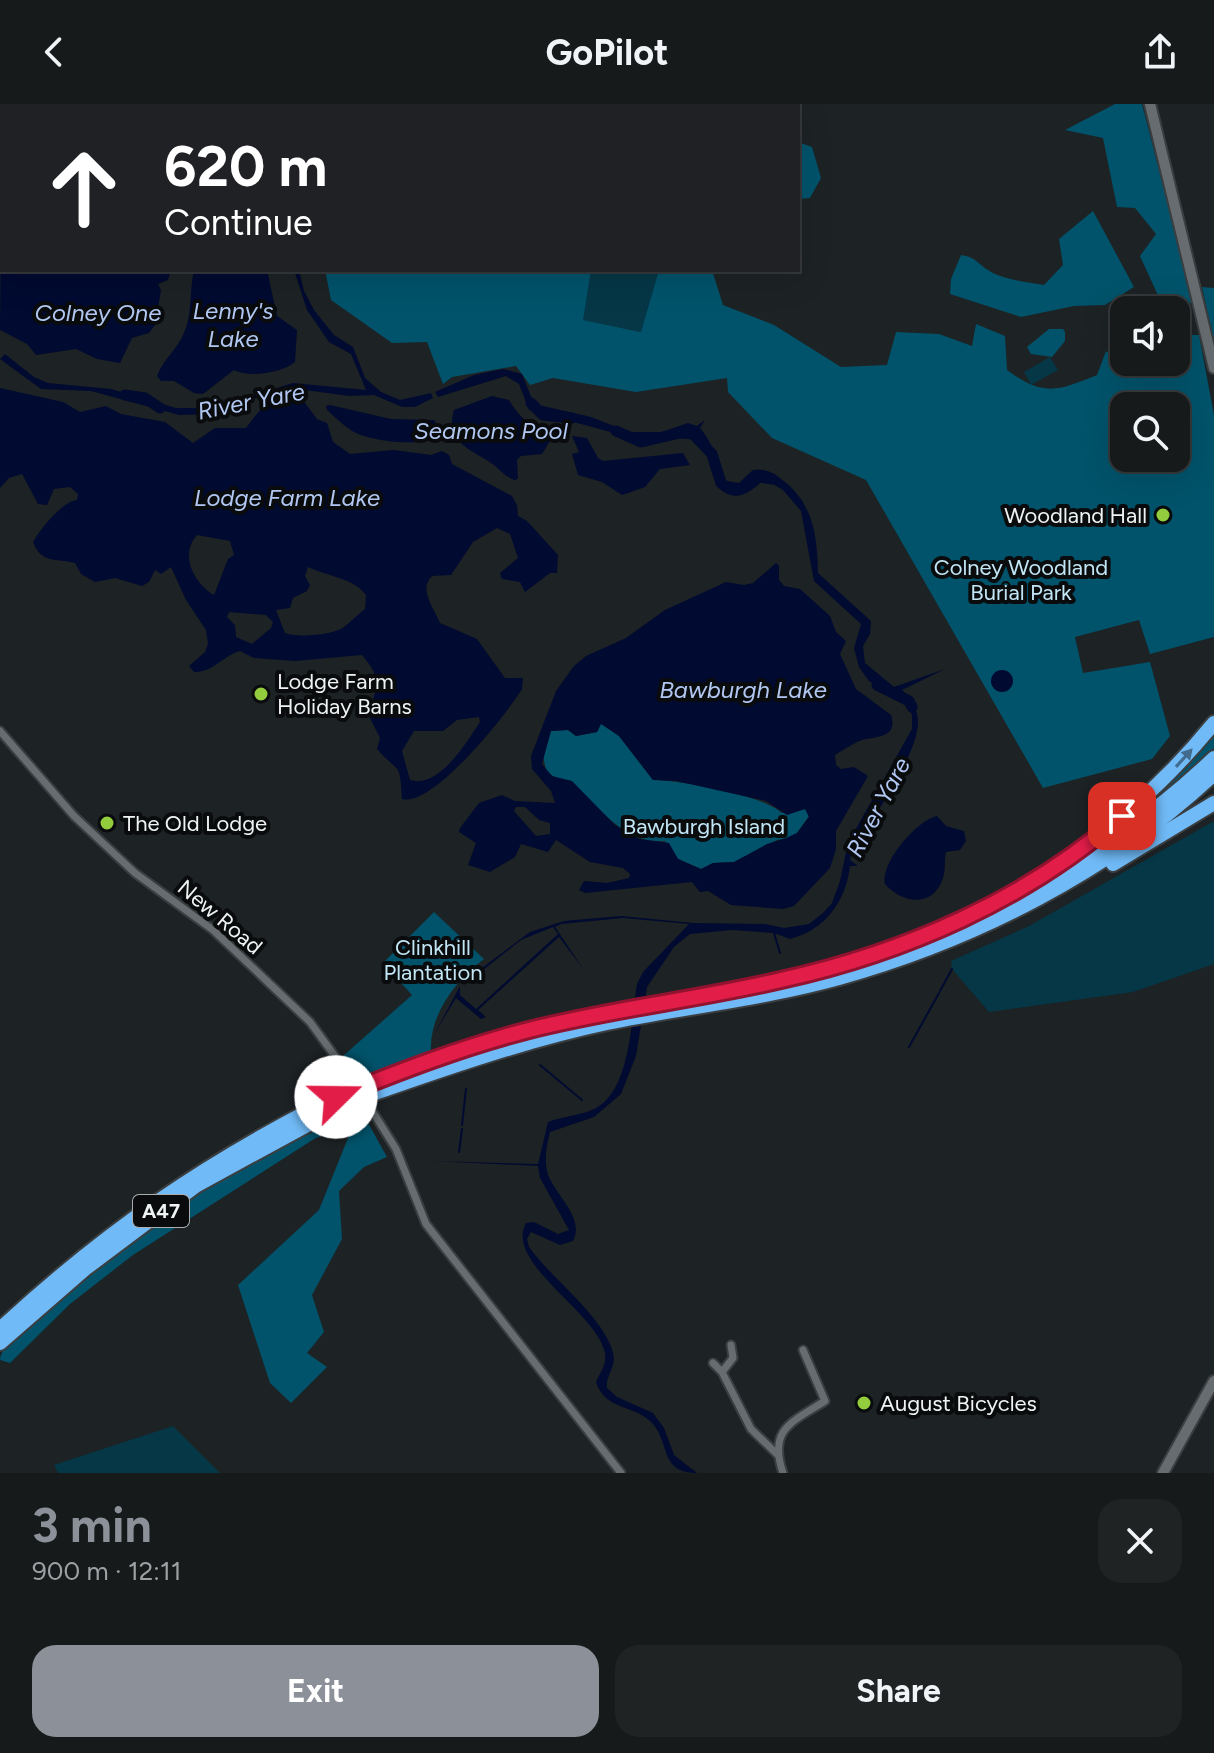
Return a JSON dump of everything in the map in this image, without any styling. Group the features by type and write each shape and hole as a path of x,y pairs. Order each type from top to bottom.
{"highway":[{"name":"A47","path":"898,948 992,903 1082,847 1178,765 1214,723"},
{"name":"A47","path":"0,1329 79,1258 158,1199 236,1149 374,1088 485,1054 607,1018 779,981 898,948 967,920 1035,887 1144,817 1214,758"},
{"name":"A47","path":"841,977 949,940 1047,893 1126,844 1214,774"},
{"name":"A47","path":"662,1007 841,977 937,950 1022,913 1214,803"},
{"name":"A47","path":"0,1343 85,1269 197,1185 339,1102"}],"main road":[{"path":"1150,104 1214,368"},
{"path":"1163,1473 1214,1381"}],"street":[{"name":"New Road","path":"0,731 81,822 135,873 213,930 310,1022 356,1085 396,1149 426,1224 621,1473"},
{"path":"396,1149 407,1145"},
{"path":"722,1372 733,1358 731,1345"},
{"path":"783,1473 778,1455 783,1430 825,1401 803,1350"},
{"path":"713,1363 722,1372 751,1429 778,1455"}],"shaded area":[{"path":"591,272 658,272 642,332 582,320"},
{"path":"1050,357 1058,370 1031,385 1024,372"},
{"path":"1214,821 1214,964 1133,992 989,1012 952,969 951,961 1029,926"},
{"path":"173,1426 220,1473 58,1473 54,1465"}],"green space":[{"path":"1115,104 1142,104 1193,303 1190,303 1190,296 1158,296 1140,256 1156,234 1135,208 1117,207 1103,138 1065,130"},
{"path":"800,144 812,147 821,178 810,198 800,199"},
{"path":"1093,211 1134,287 1120,296 1110,296 1110,302 1105,305 1074,306 1021,317 950,294 951,279 961,255 1001,276 1044,285 1063,265 1059,239"},
{"name":"Colney Woodland Burial Park","path":"325,272 591,272 583,320 641,332 658,272 713,272 723,305 774,325 841,367 887,365 896,332 939,334 972,346 976,324 1005,336 1007,370 1031,384 1051,389 1097,375 1106,351 1110,354 1110,376 1190,376 1190,335 1199,335 1214,415 1214,637 1150,654 1139,620 1075,637 1083,673 1150,662 1170,736 1152,759 1043,788 866,480 772,438 728,392 727,378 636,392 553,378 530,385 516,366 452,377 443,384 427,342 392,343 331,300"},
{"path":"1202,287 1214,288 1214,340"},
{"path":"1049,329 1063,329 1065,341 1052,357 1031,354 1027,347"},
{"name":"Bawburgh Island","path":"601,723 619,736 653,780 740,795 772,806 782,813 806,809 809,816 797,833 734,862 713,863 701,869 678,859 665,841 651,841 628,832 578,791 546,770 543,756 551,731 568,730 576,736 597,732"},
{"path":"1214,732 1214,748 1169,789 1160,787"},
{"name":"Clinkhill Plantation","path":"434,912 484,959 446,999 434,1024 431,1051 359,1078 343,1056 412,995 383,963"},
{"path":"362,1105 369,1116 314,1139 133,1255 70,1304 10,1363 0,1360 9,1342 34,1316 155,1224 265,1152"},
{"path":"367,1121 387,1157 364,1167 339,1191 342,1239 312,1295 324,1332 307,1353 327,1367 291,1403 270,1383 238,1285 319,1210 350,1133"}],"water":[{"name":"Colney One","path":"1,272 170,272 168,280 158,284 161,290 155,325 149,333 132,338 120,363 97,359 76,349 36,355 27,344 0,330"},
{"name":"Lenny's Lake","path":"194,272 267,272 277,316 297,330 295,362 265,373 248,374 234,370 203,394 194,393 174,381 161,381 157,376 187,325"},
{"path":"295,272 299,272 304,291 314,310 334,335 353,347 365,378 381,392 400,400 431,393 433,398 415,407 402,407 374,395 349,396 298,389 261,396 215,414 179,415 91,391 41,389 0,359 5,354 34,377 48,383 111,389 176,408 211,408 293,383 366,390 351,354 329,342 307,310"},
{"path":"503,369 522,374 534,404 591,417 629,432 662,432 688,423 697,426 705,420 700,428 727,481 739,483 753,470 764,470 778,477 801,499 815,533 818,573 871,621 870,634 863,646 865,663 894,687 945,669 902,690 917,713 916,736 891,790 851,854 850,860 858,866 850,866 844,891 832,912 814,929 790,939 774,933 732,930 690,934 674,947 647,987 636,1056 621,1094 594,1117 550,1132 547,1171 572,1214 576,1232 573,1241 560,1245 531,1232 527,1239 529,1247 589,1312 608,1340 614,1358 607,1388 617,1397 653,1413 664,1428 674,1455 697,1473 676,1468 650,1421 606,1398 600,1391 596,1382 604,1365 605,1353 598,1337 539,1271 528,1254 523,1238 526,1223 534,1222 558,1234 569,1230 540,1178 538,1166 432,1161 538,1164 548,1122 584,1113 608,1099 623,1070 637,984 643,972 689,924 623,918 561,924 555,927 584,970 559,937 478,1010 486,1017 481,1019 456,998 435,1033 460,986 460,995 476,1009 558,934 553,927 521,940 464,985 462,983 530,932 564,921 621,916 693,923 765,924 784,928 809,924 832,903 848,843 912,729 912,715 906,702 869,681 859,667 854,648 861,624 814,581 801,511 783,490 761,477 738,491 726,488 713,475 704,448 689,432 658,441 644,441 529,410 519,384 506,376 438,397 435,392 474,375"},
{"name":"Lodge Farm Lake","path":"0,388 63,402 80,412 106,406 121,414 165,422 193,443 215,428 246,428 271,403 305,403 317,419 327,423 333,442 350,454 394,450 431,455 442,451 449,455 452,464 512,496 518,516 527,521 558,555 557,573 550,573 525,592 520,582 502,579 500,573 518,558 510,534 497,528 473,542 451,575 432,576 428,581 428,599 440,623 477,639 505,678 523,678 522,689 485,737 449,775 415,798 402,799 399,773 377,749 380,738 368,714 377,684 374,672 362,655 295,661 254,658 240,651 206,670 194,672 189,666 205,652 208,644 206,630 186,600 171,567 161,574 155,570 149,582 142,586 115,578 95,582 81,574 75,563 40,554 33,542 59,510 77,500 78,494 70,487 54,489 47,505 38,504 22,474 9,478 0,488","holes":["197,535 230,541 234,555 228,559 214,595 201,584 192,569 189,561 192,543","308,567 354,585 366,595 365,609 339,630 324,634 285,633 276,610 290,608 293,598 307,591 310,585 305,576","229,612 266,615 273,622 271,628 252,644 236,637 235,625 227,617","479,717 480,722 441,771 421,781 410,780 402,751 414,731 443,731 457,720"]},
{"name":"Seamons Pool","path":"492,396 509,400 532,424 562,435 561,438 553,436 542,454 521,456 517,460 518,479 508,477 463,445 453,431 454,410"},
{"path":"326,406 391,419 434,420 440,430 425,440 413,442 372,438 345,426 327,410"},
{"path":"572,436 587,438 603,461 683,453 690,465 660,469 645,487 622,495 602,482 578,475 572,454 579,452"},
{"name":"Bawburgh Lake","path":"776,563 779,566 779,580 784,586 800,589 830,616 836,632 846,641 840,654 856,689 891,715 888,733 857,742 835,755 836,765 841,769 854,767 868,776 836,831 836,849 830,868 794,906 783,909 731,905 708,891 700,892 692,882 585,893 579,890 584,881 607,883 629,878 630,874 623,868 590,862 556,840 548,852 521,844 515,857 490,872 468,865 476,843 459,832 479,803 502,795 515,801 555,803 551,791 532,769 531,756 556,691 574,666 586,656 626,638 665,610 726,582 753,583","holes":["601,724 619,736 653,780 676,781 766,801 787,815 805,809 809,817 797,833 767,844 734,862 713,863 701,869 678,859 669,843 639,839 615,825 572,781 552,776 542,764 551,731 568,730 576,736 597,732","516,807 525,807 539,820 550,823 550,834 536,836 514,811"]},
{"path":"1002,670 1010,673 1013,681 1010,689 1002,692 994,689 991,681 994,673"},
{"path":"937,816 946,826 964,831 966,841 960,850 946,852 943,878 933,894 917,900 900,896 885,884 888,865 910,834"}],"waterway":[{"name":"River Yare","path":"125,395 145,398 160,408"},
{"name":"River Yare","path":"531,403 543,415 572,418"},
{"name":"River Yare","path":"616,431 641,442 680,433 693,434 712,454 721,483 731,490 745,488 759,477 772,479"},
{"name":"River Yare","path":"877,685 909,701 912,707"},
{"path":"774,933 780,953"},
{"path":"940,991 952,969"},
{"path":"909,1047 939,993"},
{"path":"540,1065 582,1100"},
{"path":"462,1125 466,1089"},
{"path":"459,1152 462,1129"}],"place":[{"name":"Woodland Hall","path":"1163,515"},
{"name":"Lodge Farm Holiday Barns","path":"261,694"},
{"name":"The Old Lodge","path":"107,823"},
{"name":"August Bicycles","path":"864,1403"}],"route":[{"path":"336,1097 404,1070 526,1031 608,1012 779,981 898,948 1039,877 1122,816"}]}
